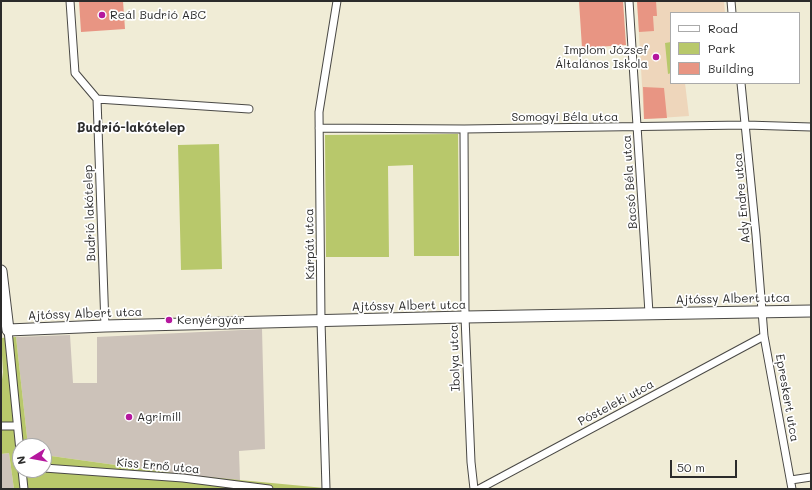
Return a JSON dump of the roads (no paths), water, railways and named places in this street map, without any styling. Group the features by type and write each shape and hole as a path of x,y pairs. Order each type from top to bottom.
{"main road":[{"path":"1,271 8,330"},
{"name":"Ajtóssy Albert utca","path":"8,330 105,326 465,317 811,311"}],"street":[{"path":"70,1 75,73 97,99 249,109"},
{"name":"Kárpát utca","path":"326,489 321,321 319,112 337,1"},
{"name":"Bacsó Béla utca","path":"629,1 649,313"},
{"path":"731,1 732,12"},
{"name":"Ady Endre utca","path":"741,84 763,311"},
{"name":"Budrió lakótelep","path":"97,99 105,326"},
{"name":"Somogyi Béla utca","path":"320,128 637,128 746,125 811,127"},
{"name":"Ibolya utca","path":"464,129 465,317 471,462 474,489"},
{"name":"Epreskert utca","path":"763,311 764,336 792,489"},
{"path":"8,330 18,438"},
{"name":"Pósteleki utca","path":"479,489 764,336"},
{"path":"1,426 17,426"},
{"name":"Kiss Ernő utca","path":"52,469 183,478 269,489"},
{"path":"791,480 811,477"},
{"path":"23,478 24,489"}],"place":[{"name":"Reál Budrió ABC","path":"102,15"},
{"name":"Implom József Általános Iskola","path":"656,57"},
{"name":"Kenyérgyár","path":"169,320"},
{"name":"Agrimill","path":"129,417"}],"district":[{"name":"Budrió-lakótelep","path":"131,128"}]}
